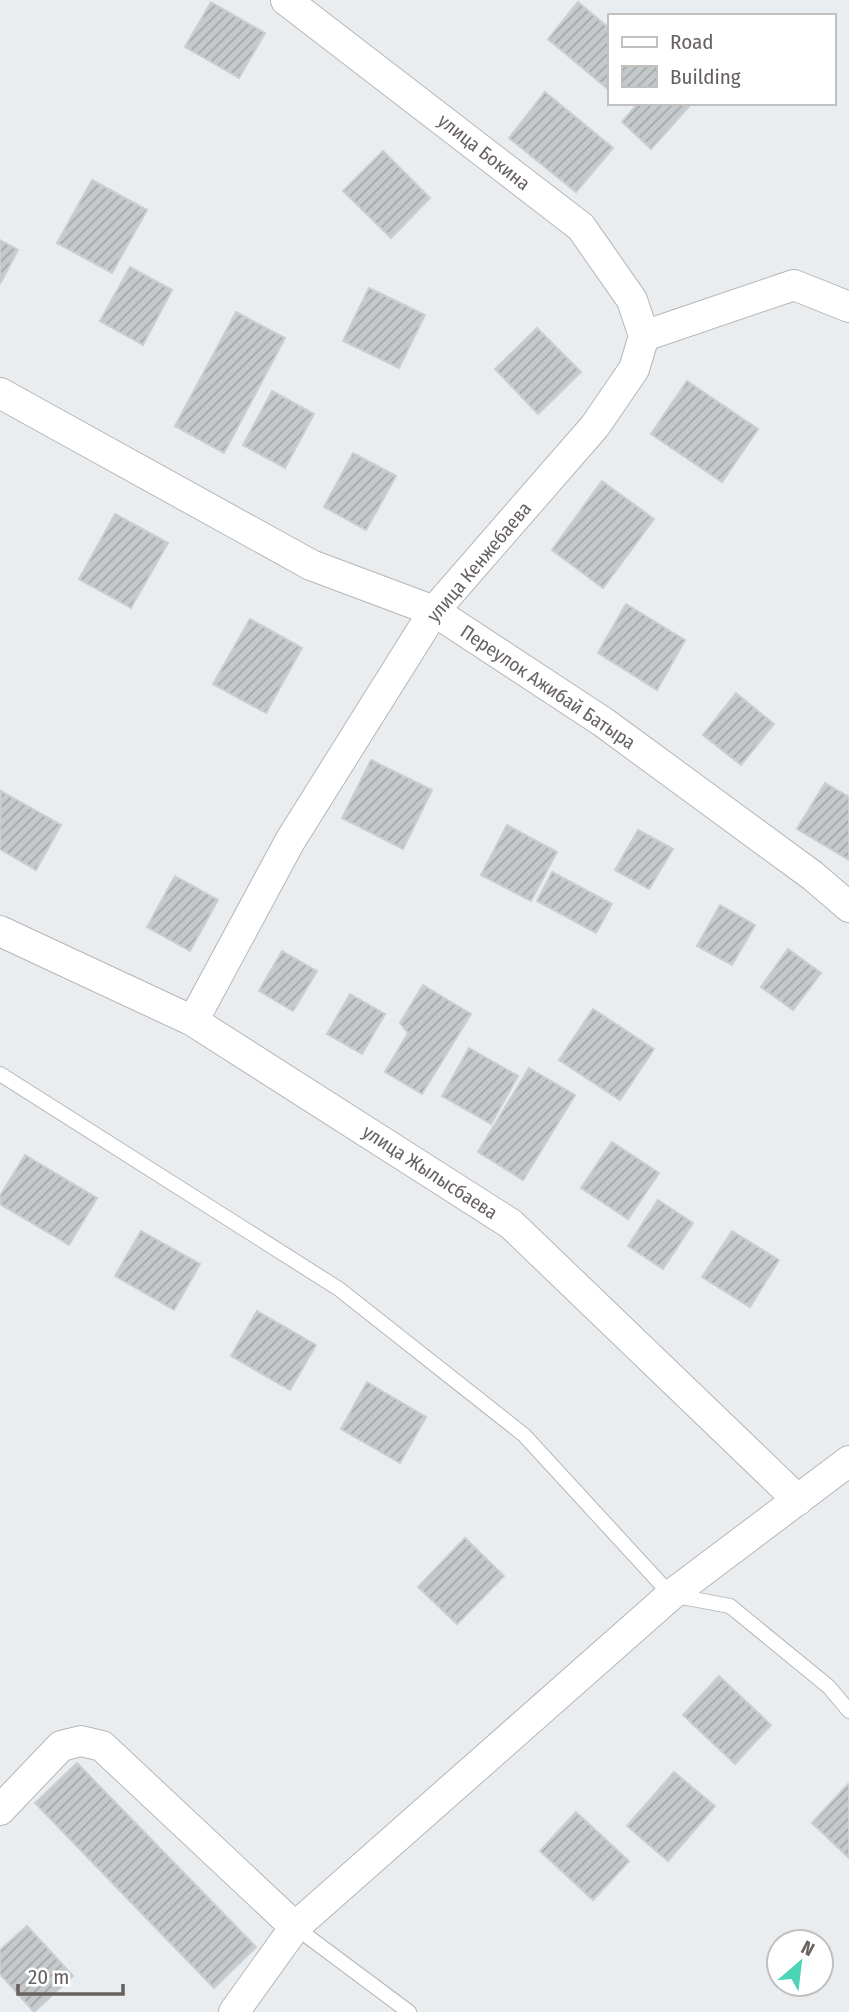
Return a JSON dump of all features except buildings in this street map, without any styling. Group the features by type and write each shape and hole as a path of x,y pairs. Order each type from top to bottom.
{"street":[{"name":"улица Бокина","path":"286,0 581,227 632,300 644,336"},
{"path":"644,336 794,285 849,307"},
{"name":"улица Кенжебаева","path":"193,1021 290,841 434,611 595,426 634,369 644,336"},
{"name":"Переулок Ажибай Батыра","path":"0,393 311,565 434,611 603,722 813,876 849,906"},
{"name":"улица Жылысбаева","path":"0,931 193,1021 511,1224 798,1500"},
{"path":"234,2012 295,1927 671,1595 849,1461"},
{"path":"0,1810 61,1746 81,1741 102,1745 295,1927"}],"lane":[{"path":"0,1074 339,1289 524,1435 671,1595 730,1606 829,1686 849,1711"},
{"path":"295,1927 410,2012"}]}
